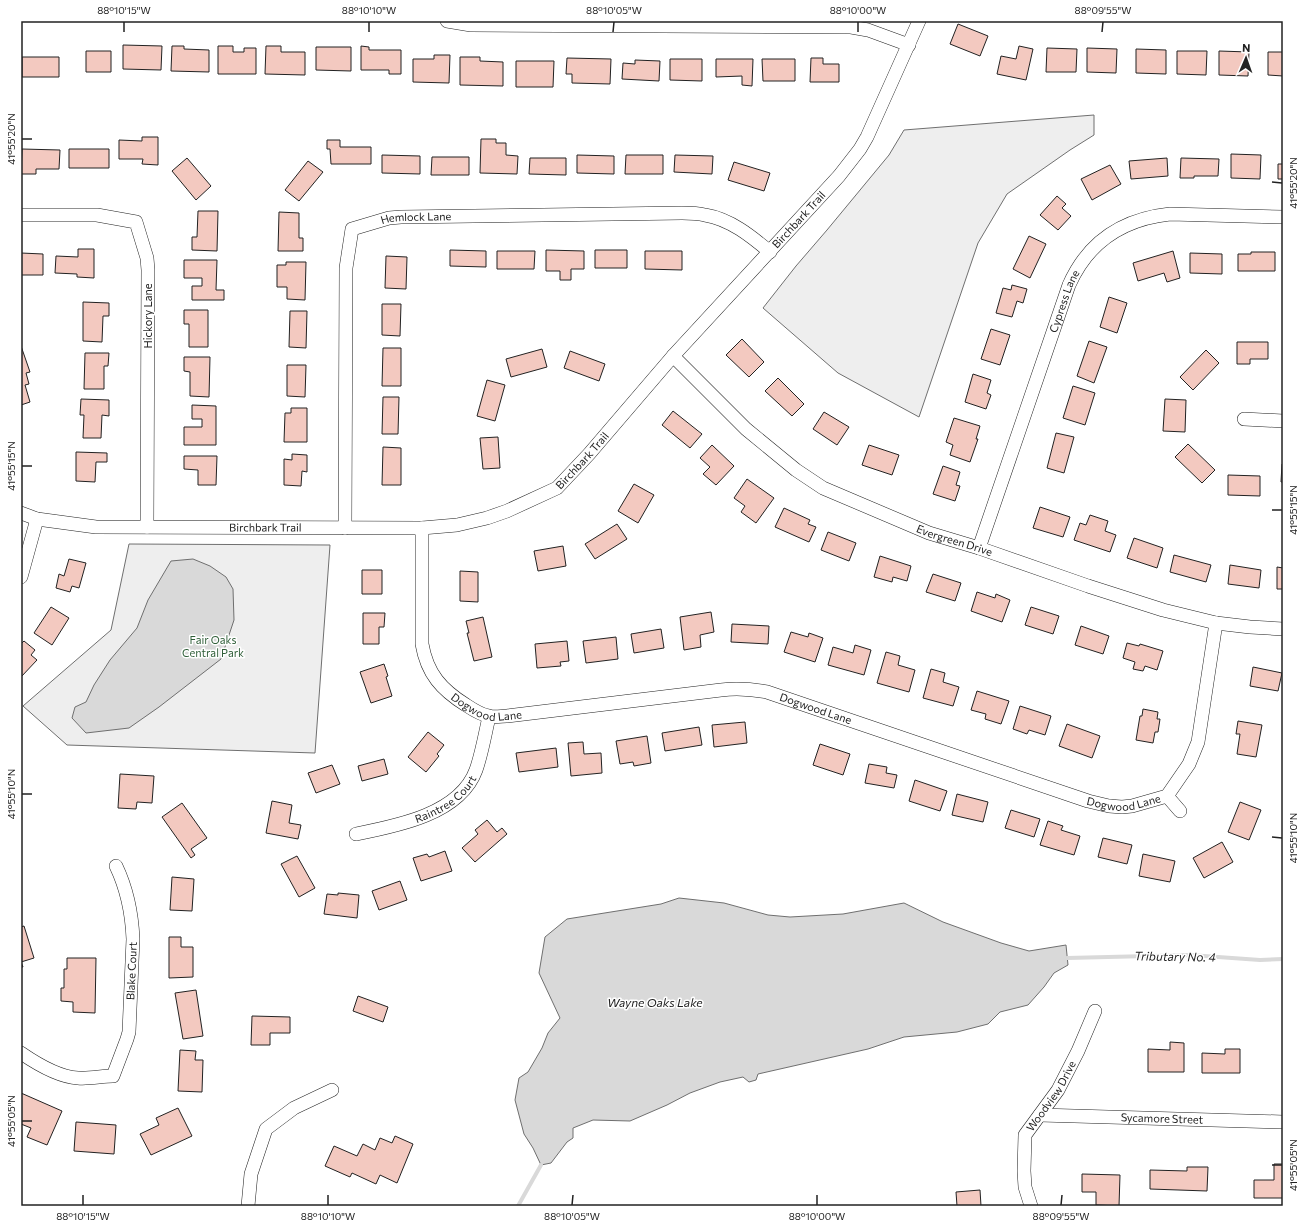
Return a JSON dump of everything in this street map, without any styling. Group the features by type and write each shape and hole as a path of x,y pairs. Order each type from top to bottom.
{"street":[{"path":"447,21 471,25 522,23 851,27 868,30 909,45"},
{"name":"Birchbark Trail","path":"21,513 36,519 96,527 422,528 457,525 487,518 507,511 557,488 589,454 673,356 839,176 860,149 874,123 919,21"},
{"name":"Hemlock Lane","path":"345,528 346,268 352,229 389,218 401,217 682,213 705,215 732,224 752,237 770,252"},
{"name":"Cypress Lane","path":"979,548 1069,285 1075,272 1092,249 1126,224 1154,216 1170,214 1283,217"},
{"name":"Hickory Lane","path":"21,216 97,216 136,222 147,258 148,270 147,527"},
{"name":"Evergreen Drive","path":"673,356 746,429 796,470 823,488 928,533 979,548 1088,586 1163,610 1216,623 1283,629"},
{"path":"1244,419 1283,421"},
{"path":"21,577 36,519"},
{"name":"Dogwood Lane","path":"422,528 422,644 428,666 438,683 453,697 489,717 736,688 754,690 767,692 1088,801 1109,806 1132,806 1167,796 1189,764 1198,742 1216,623"},
{"name":"Raintree Court","path":"356,834 383,829 431,814 452,801 471,781 476,770 489,717"},
{"path":"1167,796 1180,811"},
{"name":"Blake Court","path":"21,1052 36,1062 69,1077 80,1078 113,1076 129,1032 133,940 132,926 123,881 116,866"},
{"name":"Woodview Drive","path":"1031,1206 1025,1187 1025,1135 1058,1090 1078,1051 1095,1012"},
{"path":"248,1206 251,1174 266,1129 294,1108 332,1090"},
{"name":"Sycamore Street","path":"1040,1115 1283,1122"}],"green space":[{"path":"1094,115 1094,135 1007,194 978,243 919,417 838,373 763,308 796,266 889,155 904,130"},
{"name":"Fair Oaks Central Park","path":"129,544 330,545 315,753 67,745 23,706 111,630"}],"water":[{"path":"193,559 210,566 226,577 233,589 234,620 221,659 159,707 129,728 86,733 72,718 75,707 86,702 94,685 110,660 137,628 148,600 171,561"},
{"name":"Wayne Oaks Lake","path":"679,898 724,903 768,915 790,917 843,914 904,903 943,922 1001,943 1029,951 1066,945 1068,965 1054,973 1028,1005 1000,1012 988,1024 957,1032 904,1037 868,1049 758,1074 756,1080 749,1082 743,1077 720,1082 690,1093 630,1121 593,1120 573,1128 573,1138 567,1142 551,1163 541,1165 524,1134 515,1100 519,1078 528,1072 542,1048 548,1033 560,1018 539,973 545,937 567,919 661,904"}],"building":[{"path":"958,24 988,36 980,56 950,44"},
{"path":"123,45 162,46 161,70 123,69"},
{"path":"172,46 184,46 184,49 209,50 209,72 171,71"},
{"path":"218,46 233,46 233,52 244,52 244,48 256,48 256,74 218,74"},
{"path":"266,46 281,46 281,52 305,52 305,75 265,74"},
{"path":"361,46 369,47 369,50 401,50 401,74 389,74 389,70 361,70"},
{"path":"1019,46 1033,49 1026,80 997,74 1001,56 1016,59"},
{"path":"316,47 351,47 351,71 316,70"},
{"path":"1047,48 1077,49 1076,72 1046,72"},
{"path":"1087,48 1117,49 1116,73 1087,72"},
{"path":"1136,49 1166,50 1166,74 1136,73"},
{"path":"86,51 111,51 111,72 86,72"},
{"path":"1177,51 1207,51 1206,75 1177,74"},
{"path":"1219,51 1249,52 1248,76 1219,75"},
{"path":"1268,52 1283,52 1283,76 1268,75"},
{"path":"434,55 450,55 449,83 413,82 413,59 434,59"},
{"path":"22,57 59,57 59,77 22,77"},
{"path":"460,57 480,57 480,61 503,62 503,86 460,85"},
{"path":"567,58 611,59 610,84 572,83 572,74 566,74"},
{"path":"811,58 823,58 823,64 839,64 839,82 810,82"},
{"path":"670,59 702,59 702,81 670,80"},
{"path":"716,59 753,59 752,86 742,85 742,76 716,77"},
{"path":"762,59 795,59 795,81 763,81"},
{"path":"635,60 660,61 659,81 622,79 623,63 635,64"},
{"path":"516,61 554,61 553,87 516,87"},
{"path":"142,137 158,137 158,165 142,164 143,159 119,159 119,140 142,141"},
{"path":"481,139 496,139 496,143 506,143 506,155 518,156 517,174 480,173"},
{"path":"327,140 340,140 340,147 371,147 371,164 331,164 330,149 327,149"},
{"path":"22,149 60,150 59,169 36,169 36,174 21,174"},
{"path":"69,149 109,149 109,168 69,168"},
{"path":"1231,154 1261,155 1260,179 1231,178"},
{"path":"382,155 420,156 420,174 382,173"},
{"path":"577,155 614,156 614,174 577,173"},
{"path":"626,155 663,155 663,174 625,174"},
{"path":"675,155 713,156 712,174 674,172"},
{"path":"432,157 469,157 469,175 431,175"},
{"path":"187,158 211,186 196,200 172,171"},
{"path":"530,158 566,158 566,175 529,174"},
{"path":"1167,158 1168,176 1131,179 1129,161"},
{"path":"1181,158 1219,159 1218,176 1194,176 1194,178 1180,178"},
{"path":"308,161 323,172 299,201 285,190"},
{"path":"734,162 770,173 764,191 728,180"},
{"path":"1278,164 1283,164 1283,179 1278,179"},
{"path":"1110,165 1121,184 1092,200 1081,179"},
{"path":"1057,196 1066,204 1062,208 1071,216 1058,230 1040,215"},
{"path":"198,211 218,211 217,251 192,250 192,237 197,237"},
{"path":"279,212 299,213 299,238 303,238 303,251 278,251"},
{"path":"1029,236 1046,244 1030,278 1013,269"},
{"path":"78,249 94,249 94,278 77,277 77,274 55,273 56,256 78,257"},
{"path":"450,250 486,251 486,267 450,266"},
{"path":"546,250 584,251 584,269 571,269 571,280 560,280 560,271 546,271"},
{"path":"595,250 627,250 627,268 595,268"},
{"path":"497,251 535,251 534,269 497,269"},
{"path":"645,251 682,251 682,270 645,269"},
{"path":"1173,251 1180,278 1167,282 1164,273 1138,281 1133,263"},
{"path":"1251,252 1275,252 1275,271 1238,271 1238,254 1251,254"},
{"path":"21,253 43,254 43,275 21,275"},
{"path":"1190,253 1222,254 1222,274 1190,273"},
{"path":"386,256 407,257 406,289 385,288"},
{"path":"184,260 217,260 216,290 224,290 224,300 192,300 192,286 202,286 202,278 184,278"},
{"path":"286,262 306,262 305,300 287,299 287,287 277,287 277,265 286,265"},
{"path":"1012,285 1027,289 1023,303 1017,301 1012,317 996,313 1003,288 1011,290"},
{"path":"1109,297 1127,303 1117,333 1100,327"},
{"path":"83,302 109,303 109,316 103,316 102,342 83,341"},
{"path":"382,304 401,304 400,336 382,335"},
{"path":"184,310 208,310 208,347 189,347 189,324 184,324"},
{"path":"290,311 307,311 306,348 289,347"},
{"path":"991,329 1010,335 1000,365 981,359"},
{"path":"742,339 764,362 749,377 726,355"},
{"path":"1089,341 1107,347 1094,383 1077,376"},
{"path":"1237,342 1268,342 1268,359 1250,359 1250,364 1237,364"},
{"path":"21,346 30,372 26,373 29,384 25,385 30,402 21,405"},
{"path":"383,348 401,348 401,386 382,386"},
{"path":"542,349 547,367 511,377 506,359"},
{"path":"1206,350 1219,363 1193,390 1180,377"},
{"path":"570,351 605,364 599,381 564,368"},
{"path":"85,353 109,353 108,366 104,366 104,389 84,389"},
{"path":"184,357 210,357 209,397 190,396 190,372 184,371"},
{"path":"287,365 306,365 305,397 287,396"},
{"path":"973,374 991,380 987,393 991,395 986,409 965,402"},
{"path":"778,378 804,404 792,416 765,391"},
{"path":"487,380 505,385 495,421 477,416"},
{"path":"1073,386 1095,393 1085,425 1063,418"},
{"path":"383,397 399,397 398,434 382,434"},
{"path":"81,399 109,400 109,416 102,415 101,438 83,438 84,415 80,415"},
{"path":"1165,399 1186,400 1185,432 1163,431"},
{"path":"192,405 216,406 216,445 184,445 184,427 202,427 202,419 192,419"},
{"path":"291,408 307,408 307,442 284,442 285,413 291,413"},
{"path":"673,411 702,434 690,448 662,425"},
{"path":"824,412 849,427 837,445 813,429"},
{"path":"954,418 980,426 976,439 978,439 970,462 950,455 953,445 946,442"},
{"path":"1056,433 1074,437 1064,473 1047,468"},
{"path":"498,437 500,468 483,469 480,438"},
{"path":"1188,444 1215,470 1202,483 1175,457"},
{"path":"712,445 734,466 716,485 703,474 710,467 700,458"},
{"path":"869,445 899,455 892,475 862,465"},
{"path":"383,447 401,448 401,485 382,485"},
{"path":"76,452 107,453 107,462 96,462 95,482 76,481"},
{"path":"292,454 307,455 307,472 302,471 301,486 284,485 284,459 292,460"},
{"path":"184,456 217,456 216,485 198,485 198,470 184,469"},
{"path":"1282,464 1283,482 1281,482"},
{"path":"943,466 960,472 956,485 960,486 955,501 933,494"},
{"path":"1228,475 1260,476 1260,496 1228,495"},
{"path":"747,479 774,498 756,523 741,512 745,506 734,498"},
{"path":"634,484 654,495 638,523 618,511"},
{"path":"1040,507 1070,517 1063,537 1033,528"},
{"path":"784,508 810,520 808,524 816,527 809,542 775,527"},
{"path":"1090,515 1108,521 1105,531 1116,535 1110,552 1074,540 1080,523 1086,525"},
{"path":"617,524 627,539 595,559 585,544"},
{"path":"828,532 856,543 849,561 821,550"},
{"path":"1134,538 1163,548 1157,568 1127,558"},
{"path":"563,546 566,566 538,571 534,551"},
{"path":"1174,555 1211,565 1206,582 1170,572"},
{"path":"880,556 911,566 907,581 893,577 892,582 874,577"},
{"path":"69,559 86,563 79,588 72,586 70,592 56,588 59,574 64,576"},
{"path":"1230,565 1261,570 1259,588 1228,584"},
{"path":"1277,567 1283,568 1283,589 1277,589"},
{"path":"362,570 382,570 382,594 362,594"},
{"path":"460,571 478,572 478,602 460,601"},
{"path":"933,574 961,583 955,601 926,592"},
{"path":"977,592 995,598 996,594 1010,600 1002,622 971,611"},
{"path":"51,607 69,618 52,645 34,633"},
{"path":"1031,607 1059,616 1053,634 1025,625"},
{"path":"711,612 714,632 700,635 701,647 684,650 680,617"},
{"path":"363,613 385,613 384,627 379,627 379,644 363,644"},
{"path":"483,617 492,657 474,661 467,633 469,633 466,621"},
{"path":"732,624 769,626 768,644 731,642"},
{"path":"1081,626 1109,636 1103,654 1075,645"},
{"path":"661,629 664,648 634,653 631,634"},
{"path":"791,632 808,637 809,633 823,638 815,662 784,652"},
{"path":"616,637 618,659 586,663 583,641"},
{"path":"24,641 35,650 31,655 37,660 21,677 21,644"},
{"path":"567,641 569,661 560,662 561,666 537,668 535,644"},
{"path":"1127,643 1139,646 1140,644 1163,651 1157,670 1145,666 1143,671 1133,669 1135,662 1123,658"},
{"path":"855,645 871,650 864,675 828,665 833,647 853,653"},
{"path":"886,652 900,656 898,665 915,670 909,692 877,683"},
{"path":"384,664 388,676 386,677 392,696 371,703 360,672"},
{"path":"1253,667 1282,673 1278,691 1250,686"},
{"path":"931,669 945,673 943,682 959,687 953,706 923,698"},
{"path":"977,691 1009,701 1001,724 985,719 986,714 971,710"},
{"path":"1020,706 1051,716 1045,735 1029,730 1027,734 1013,729"},
{"path":"1143,709 1158,712 1157,719 1160,719 1158,732 1155,732 1153,743 1136,740 1140,716 1142,716"},
{"path":"1238,721 1262,725 1256,757 1237,754 1240,734 1236,734"},
{"path":"745,722 747,743 714,747 712,725"},
{"path":"1067,724 1100,736 1092,758 1059,746"},
{"path":"699,727 702,745 665,751 662,733"},
{"path":"428,732 444,745 437,754 439,756 426,772 408,757"},
{"path":"647,736 651,763 634,766 633,762 620,764 616,741"},
{"path":"583,742 584,754 601,753 602,773 571,776 568,743"},
{"path":"820,744 850,754 843,775 813,765"},
{"path":"556,748 558,767 519,772 516,753"},
{"path":"384,759 388,774 362,781 358,766"},
{"path":"869,764 887,767 886,773 897,775 894,788 865,783"},
{"path":"332,765 340,784 316,793 308,773"},
{"path":"120,774 154,776 152,803 137,802 136,809 118,808"},
{"path":"915,780 947,791 940,811 909,801"},
{"path":"957,794 988,802 983,822 952,815"},
{"path":"272,801 292,805 289,823 301,825 298,839 266,833"},
{"path":"1240,802 1261,810 1249,840 1228,832"},
{"path":"182,803 207,838 191,849 195,855 191,858 162,817"},
{"path":"1011,810 1040,819 1034,837 1005,828"},
{"path":"487,820 497,832 502,828 507,834 475,862 462,848 478,834 475,830"},
{"path":"1048,821 1063,826 1061,830 1080,836 1074,855 1040,845"},
{"path":"1103,838 1132,845 1127,864 1098,857"},
{"path":"1222,842 1233,862 1204,878 1193,858"},
{"path":"445,851 452,871 421,881 413,858 427,854 429,857"},
{"path":"1143,854 1175,861 1170,882 1139,876"},
{"path":"297,856 315,888 299,897 281,864"},
{"path":"172,877 194,879 192,911 170,910"},
{"path":"400,881 407,900 379,910 372,891"},
{"path":"338,893 359,895 357,918 324,914 327,894 338,895"},
{"path":"24,926 34,958 21,962 21,927"},
{"path":"169,937 181,937 181,947 193,947 193,977 169,978"},
{"path":"67,958 96,958 95,1013 73,1012 73,1002 61,1001 61,988 64,988 64,969 67,969"},
{"path":"196,990 203,1036 183,1039 175,993"},
{"path":"358,996 388,1007 383,1022 353,1011"},
{"path":"252,1016 290,1017 290,1033 270,1033 270,1045 251,1045"},
{"path":"1170,1042 1184,1043 1184,1072 1148,1072 1148,1049 1170,1050"},
{"path":"1225,1049 1240,1049 1240,1073 1202,1073 1202,1053 1225,1054"},
{"path":"180,1050 196,1051 195,1060 203,1060 202,1092 178,1091"},
{"path":"21,1093 62,1111 47,1145 27,1137 31,1128 21,1124"},
{"path":"178,1108 192,1136 151,1155 140,1134 159,1125 156,1118"},
{"path":"76,1122 116,1125 114,1154 74,1151"},
{"path":"395,1136 413,1144 397,1183 380,1175 376,1184 352,1173 350,1177 325,1166 334,1146 357,1156 363,1144 375,1150 380,1138 392,1143"},
{"path":"1274,1164 1283,1164 1283,1198 1254,1198 1254,1180 1274,1180"},
{"path":"1187,1167 1208,1167 1207,1191 1150,1189 1150,1170 1187,1171"},
{"path":"1082,1174 1120,1175 1119,1206 1096,1205 1096,1192 1082,1192"},
{"path":"980,1190 981,1206 957,1206 956,1192"}],"waterway":[{"name":"Tributary No. 4","path":"1067,958 1190,955 1260,960 1283,959"},
{"name":"Tributary No. 4","path":"518,1206 541,1165"}]}
